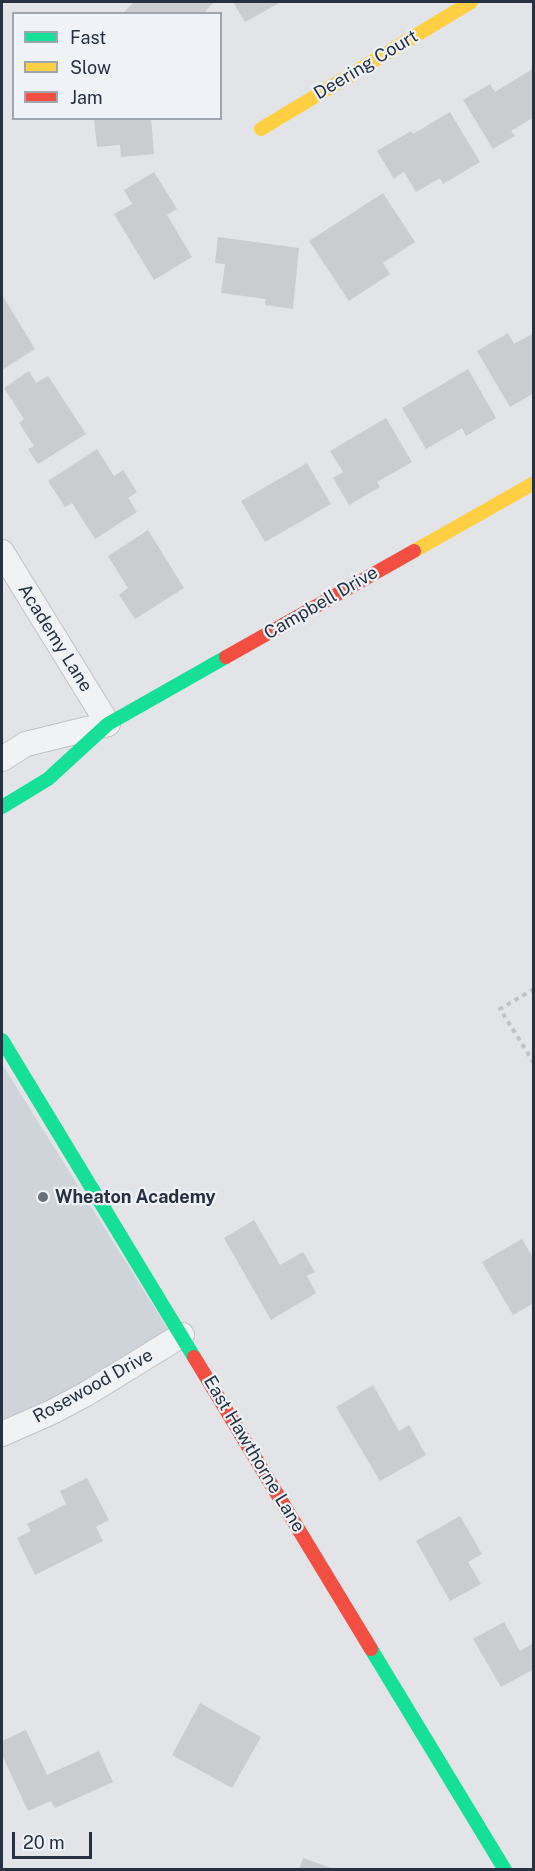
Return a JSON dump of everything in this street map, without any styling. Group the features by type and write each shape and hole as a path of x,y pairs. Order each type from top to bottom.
{"street":[{"name":"Deering Court","path":"261,129 471,2"},
{"name":"Campbell Drive","path":"2,807 48,779 108,724 534,483"},
{"name":"Academy Lane","path":"2,552 108,724"},
{"name":"Campbell Drive","path":"2,759 26,744 108,724"},
{"name":"East Hawthorne Lane","path":"2,1040 505,1869"},
{"name":"Rosewood Drive","path":"2,1434 86,1394 183,1335"}],"path":[{"path":"534,989 500,1009 534,1063"}],"shaded area":[{"name":"Wheaton Academy","path":"2,1064 169,1331 70,1394 2,1422"}],"building":[{"path":"134,2 213,3 205,12 124,12"},
{"path":"233,2 281,2 245,22"},
{"path":"534,68 534,117 511,131 515,136 493,149 463,100 490,84 495,92"},
{"path":"450,112 480,162 443,184 440,178 416,192 404,172 394,179 377,151 411,131 413,134"},
{"path":"94,120 151,120 154,154 121,157 120,145 97,147"},
{"path":"154,172 177,209 167,215 192,257 154,280 114,214 132,204 124,190"},
{"path":"383,193 415,242 383,263 390,274 349,301 309,241"},
{"path":"218,237 299,248 293,309 265,305 266,299 221,293 225,264 215,263"},
{"path":"2,295 35,349 2,370"},
{"path":"508,333 514,344 534,333 534,393 510,407 477,351"},
{"path":"468,369 496,418 466,436 462,428 426,449 402,408"},
{"path":"29,371 36,383 48,376 86,434 38,464 28,449 34,446 19,423 24,419 4,388"},
{"path":"386,418 412,462 377,482 380,487 349,505 333,478 343,472 330,451"},
{"path":"97,449 114,476 123,470 137,492 128,498 137,512 95,539 72,503 65,507 48,481"},
{"path":"307,463 331,504 265,542 241,501"},
{"path":"148,530 184,588 135,619 119,595 128,588 108,556"},
{"path":"254,1220 280,1265 303,1252 315,1272 307,1276 316,1293 271,1320 224,1238"},
{"path":"522,1239 534,1259 534,1303 513,1315 482,1262"},
{"path":"373,1385 399,1431 409,1425 426,1455 380,1481 336,1407"},
{"path":"87,1478 109,1520 96,1527 103,1541 35,1575 17,1538 31,1531 27,1524 66,1504 60,1491"},
{"path":"460,1516 482,1554 468,1562 481,1584 450,1601 416,1541"},
{"path":"504,1622 520,1651 534,1643 534,1669 501,1687 473,1639"},
{"path":"200,1703 261,1737 232,1788 172,1755"},
{"path":"26,1730 47,1775 99,1751 113,1782 55,1808 51,1801 28,1811 2,1755 2,1741"},
{"path":"303,1858 334,1869 334,1870 299,1870"}],"traffic: fast":[{"path":"2,807 48,779 108,724 226,657"},
{"path":"2,1040 194,1357"},
{"path":"371,1649 505,1870"}],"traffic: slow":[{"path":"261,129 471,2"},
{"path":"414,551 534,483"}],"traffic: jam":[{"path":"226,657 414,551"},
{"path":"194,1357 371,1649"}],"place":[{"name":"Wheaton Academy","path":"43,1197"}]}
